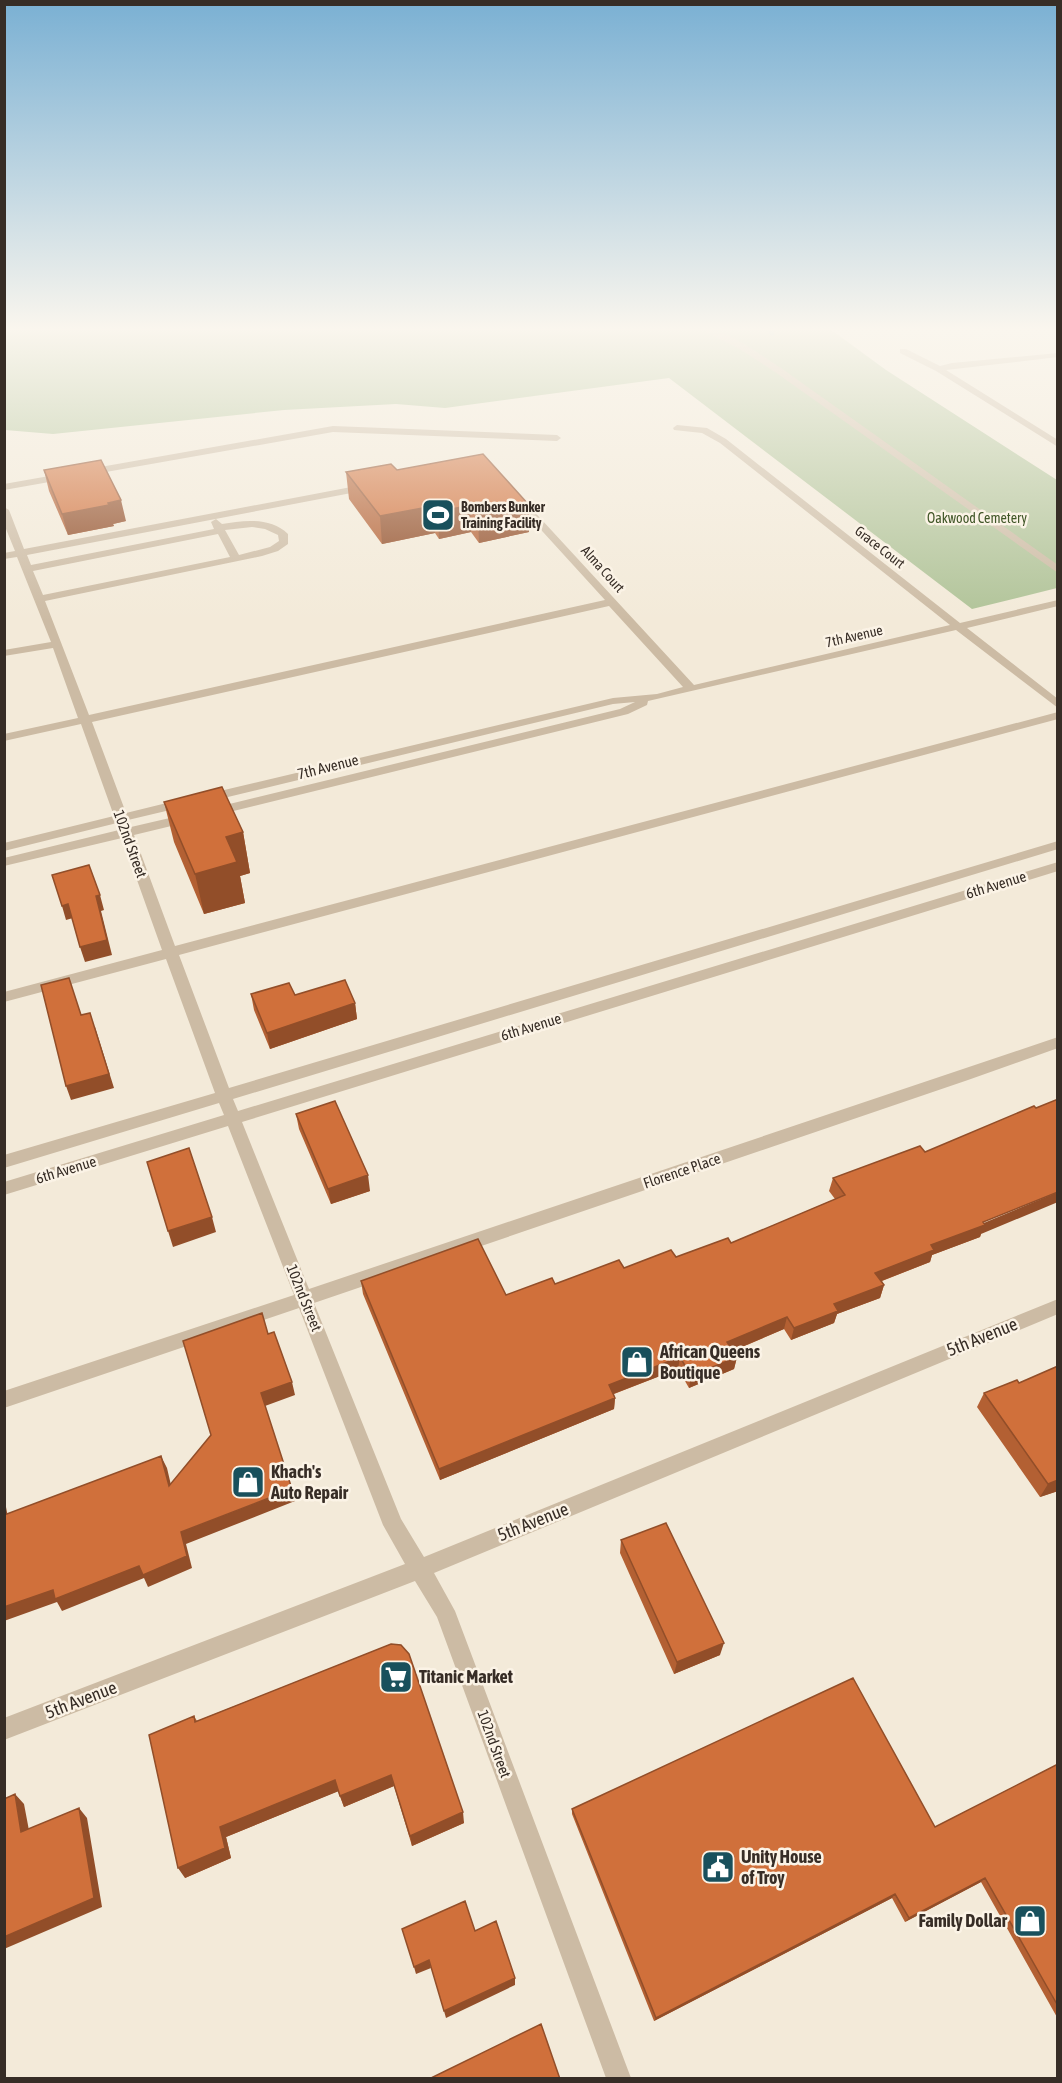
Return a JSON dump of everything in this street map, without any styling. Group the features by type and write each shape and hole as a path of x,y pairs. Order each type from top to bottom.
{"street":[{"path":"857,426 1058,570"},
{"path":"1030,426 1058,444"},
{"name":"Grace Court","path":"677,428 704,430 723,441 1058,705"},
{"path":"4,487 333,429 557,438"},
{"name":"Alma Court","path":"505,484 691,689"},
{"path":"18,559 214,516 377,485"},
{"name":"102nd Street","path":"4,510 18,559 39,599 57,644 224,1097 393,1525 445,1611 618,2079"},
{"path":"214,516 236,559"},
{"path":"18,559 263,524 276,528 283,534 284,542 274,549 236,559 39,599"},
{"path":"4,738 612,602"},
{"name":"7th Avenue","path":"4,847 123,825 624,712 657,697 1058,603"},
{"path":"4,653 57,644"},
{"path":"4,997 1058,715"},
{"name":"7th Avenue","path":"4,862 123,825"},
{"name":"6th Avenue","path":"4,1162 1058,845"},
{"name":"6th Avenue","path":"4,1189 1058,866"},
{"name":"Florence Place","path":"4,1400 1058,1042"},
{"name":"5th Avenue","path":"4,1729 419,1569 1058,1306"}],"green space":[{"name":"Oakwood Cemetery","path":"5,426 128,426 53,434 5,430"},
{"name":"Oakwood Cemetery","path":"732,426 973,426 1057,480 1057,588 972,609"}],"building":[{"path":"483,454 529,505 478,515 470,505 438,512 433,506 380,516 346,472 391,464 397,470"},
{"path":"101,460 121,500 108,503 109,505 62,514 44,470"},
{"path":"222,787 243,832 226,837 237,862 195,874 164,802"},
{"path":"89,865 100,895 96,896 107,940 80,947 68,904 62,906 52,875"},
{"path":"69,978 81,1015 90,1013 109,1074 66,1086 41,985"},
{"path":"345,980 355,1003 267,1033 251,994 289,983 295,995"},
{"path":"1058,1099 1058,1192 983,1222 985,1225 931,1245 934,1250 875,1273 884,1285 834,1304 838,1311 794,1328 787,1317 727,1342 737,1357 691,1376 680,1357 609,1385 615,1398 439,1469 361,1281 478,1239 506,1295 552,1278 555,1284 619,1260 624,1268 671,1250 676,1257 728,1238 731,1243 845,1195 833,1178 920,1146 925,1152 1034,1106 1036,1108"},
{"path":"335,1101 368,1175 328,1189 296,1114"},
{"path":"189,1148 212,1217 168,1231 147,1162"},
{"path":"262,1313 268,1334 274,1332 292,1382 261,1393 292,1489 181,1532 187,1556 143,1575 139,1566 55,1599 53,1590 4,1607 4,1515 161,1456 169,1486 211,1435 183,1341"},
{"path":"1058,1366 1058,1480 1048,1484 984,1393 1017,1380 1019,1383"},
{"path":"666,1523 724,1643 677,1662 621,1540"},
{"path":"391,1644 401,1645 409,1654 463,1812 410,1836 391,1775 340,1796 335,1780 220,1827 225,1848 178,1868 149,1735 194,1716 195,1722"},
{"path":"853,1678 935,1827 1058,1764 1058,2006 985,1878 909,1918 895,1894 656,2018 572,1809"},
{"path":"15,1794 21,1832 79,1808 94,1898 4,1937 4,1799"},
{"path":"465,1901 475,1931 496,1921 515,1978 444,2011 429,1960 414,1967 402,1929"},
{"path":"541,2024 560,2079 431,2078"}],"place":[{"name":"Bombers Bunker Training Facility","path":"438,515"},
{"name":"African Queens Boutique","path":"637,1362"},
{"name":"Khach's Auto Repair","path":"248,1482"},
{"name":"Titanic Market","path":"396,1677"},
{"name":"Unity House of Troy","path":"718,1867"},
{"name":"Family Dollar","path":"1030,1921"}]}
